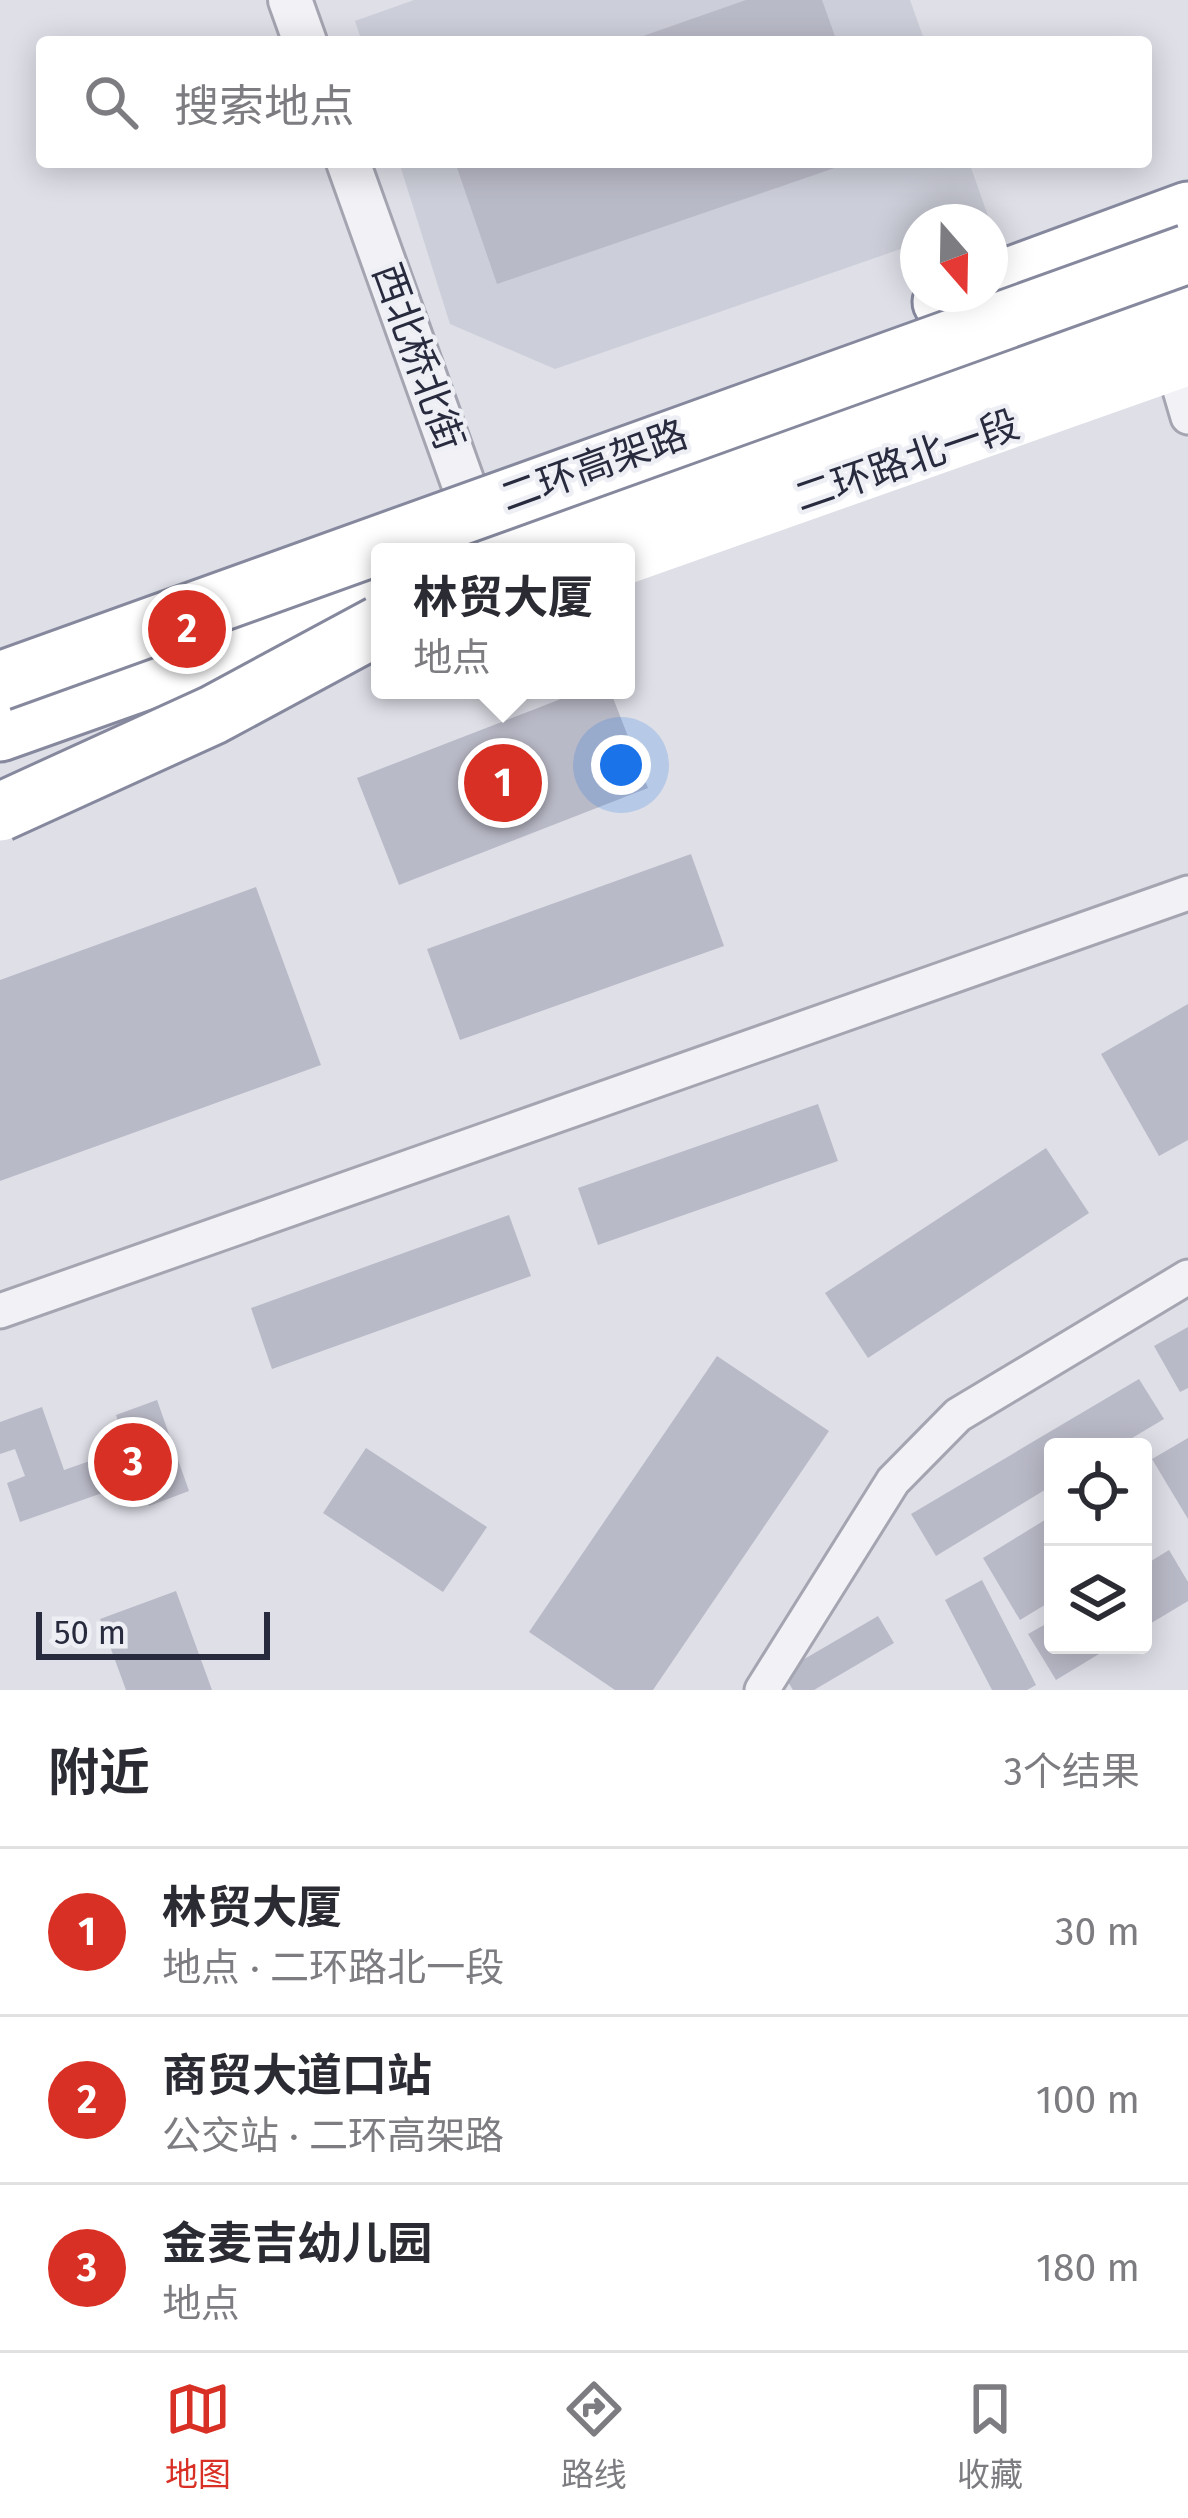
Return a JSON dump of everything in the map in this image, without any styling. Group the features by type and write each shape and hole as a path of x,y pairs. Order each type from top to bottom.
{"highway":[{"path":"1008,277 1188,211"},
{"name":"二环高架路","path":"384,543 1188,254"},
{"name":"二环高架路","path":"528,543 1188,310"},
{"path":"0,659 129,594 912,312"},
{"path":"534,543 739,490 1183,355"},
{"name":"二环高架路","path":"0,681 371,548"},
{"path":"0,732 371,599"},
{"path":"0,812 213,715 371,630"}],"main road":[{"path":"0,659 1188,231"},
{"name":"二环路北一段","path":"635,557 1183,355"},
{"path":"0,782 371,650"}],"street":[{"path":"290,0 303,36"},
{"name":"西北桥北街","path":"350,168 466,491 506,543"},
{"path":"1183,355 1188,417"},
{"path":"0,1311 1188,893"},
{"path":"762,1690 892,1481 958,1415 1188,1277"}],"shaded area":[{"path":"414,0 910,0 923,36 360,36 355,21"},
{"path":"401,168 971,168 984,204 900,204 900,249 555,369 450,324"}],"building":[{"path":"746,0 822,0 835,36 643,36"},
{"path":"457,168 834,168 497,284"},
{"path":"561,699 613,699 648,788 399,885 357,778"},
{"path":"691,854 724,946 460,1040 427,949"},
{"path":"256,887 321,1065 0,1181 0,980"},
{"path":"1188,1004 1188,1140 1159,1156 1101,1054"},
{"path":"818,1104 838,1161 598,1245 578,1188"},
{"path":"1046,1148 1089,1213 868,1358 825,1293"},
{"path":"509,1215 531,1276 272,1369 251,1308"},
{"path":"1188,1327 1188,1388 1180,1392 1154,1346"},
{"path":"717,1356 829,1431 653,1690 615,1690 529,1632"},
{"path":"1139,1379 1164,1419 1132,1438 1044,1438 1044,1490 936,1556 911,1514"},
{"path":"157,1400 189,1491 149,1506 139,1480 20,1522 7,1483 25,1476 15,1449 0,1454 0,1422 42,1407 64,1470 127,1448 116,1415"},
{"path":"1188,1438 1188,1519 1152,1459"},
{"path":"366,1448 487,1527 443,1592 323,1513"},
{"path":"1044,1521 1044,1605 1020,1620 983,1558"},
{"path":"1169,1550 1188,1582 1188,1601 1152,1623 1152,1560"},
{"path":"982,1580 1036,1685 1027,1690 992,1690 945,1600"},
{"path":"176,1591 212,1690 126,1690 100,1619"},
{"path":"878,1616 894,1643 814,1690 793,1690 782,1672"},
{"path":"1044,1625 1044,1654 1099,1654 1056,1680 1028,1634"}],"place":[{"name":"商贸大道口站","path":"187,629"},
{"name":"林贸大厦","path":"503,783"},
{"name":"金麦吉幼儿园","path":"133,1462"}]}
